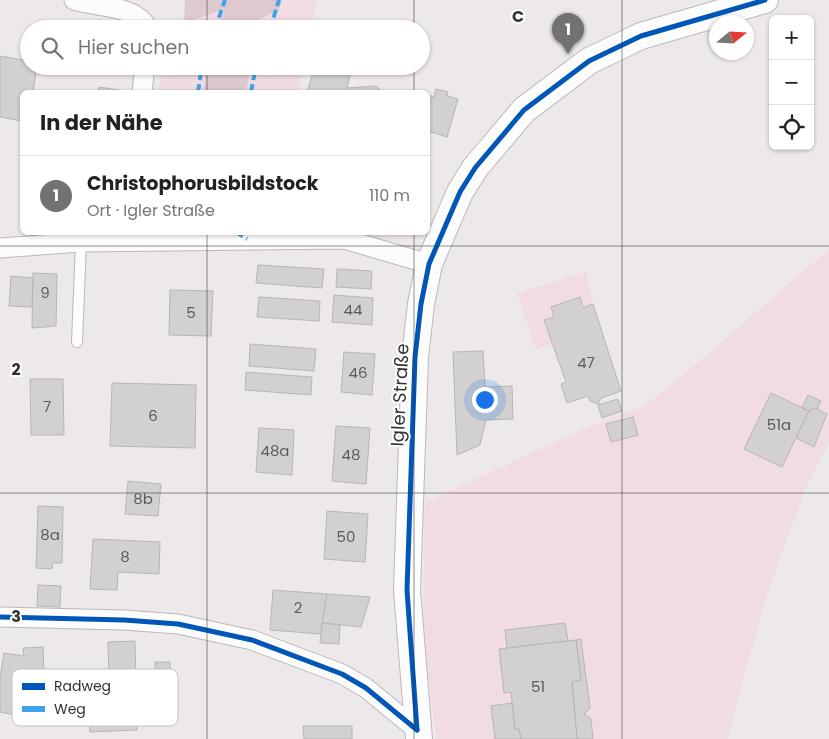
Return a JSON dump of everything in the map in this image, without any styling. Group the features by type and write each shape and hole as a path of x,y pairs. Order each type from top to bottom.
{"main road":[{"name":"Igler Straße","path":"418,734 408,634 408,536 415,357 421,304 429,264 460,192 475,168 509,126 542,95 588,61 610,49 671,26 765,0"}],"street":[{"path":"74,0 132,12 143,20"},
{"path":"142,90 144,75"},
{"path":"0,248 158,237 344,239 429,264"},
{"path":"0,617 124,620 178,624 252,640 342,674 366,688 418,734"}],"lane":[{"path":"77,342 81,242"}],"shaded area":[{"path":"185,0 282,0 279,10 259,20 222,20 225,9 193,20 184,20"},
{"path":"282,0 317,0 313,20 259,20 279,10"},
{"path":"225,9 222,20 193,20"},
{"path":"161,75 206,75 203,90 158,90"},
{"path":"206,75 249,75 246,90 203,90"},
{"path":"249,75 301,75 298,90 246,90"},
{"path":"829,249 829,442 805,490 766,597 727,739 436,739 423,630 425,503 583,429 644,406 688,371"},
{"path":"586,272 593,304 583,308 580,298 554,317 544,320 553,345 536,350 517,293"}],"building":[{"path":"0,56 20,59 20,75 36,75 33,90 20,90 20,121 0,117"},
{"path":"312,75 350,75 347,88 376,86 380,90 308,90"},
{"path":"99,87 119,90 98,90"},
{"path":"436,89 448,92 447,96 458,99 447,137 430,132 430,96 434,97"},
{"path":"258,265 324,269 322,288 256,283"},
{"path":"337,269 372,271 371,289 336,287"},
{"path":"33,273 57,274 56,326 32,328"},
{"path":"11,276 33,278 32,307 9,306"},
{"path":"170,290 213,291 211,336 169,335"},
{"path":"334,295 373,298 372,325 332,322"},
{"path":"259,297 320,301 319,321 257,317"},
{"path":"580,297 583,308 593,304 621,391 601,398 598,404 590,401 588,396 567,403 561,384 566,382 544,320 554,317 551,307"},
{"path":"250,344 316,349 314,371 249,366"},
{"path":"483,351 485,387 512,386 513,419 486,420 480,445 457,455 453,352"},
{"path":"344,352 375,354 372,395 341,392"},
{"path":"246,372 312,377 311,395 245,390"},
{"path":"30,379 63,379 64,435 31,435"},
{"path":"112,383 196,385 195,448 110,446"},
{"path":"771,393 809,411 782,467 744,449"},
{"path":"808,395 821,401 817,409 809,411 802,408"},
{"path":"618,399 622,411 602,418 598,405"},
{"path":"815,408 827,414 814,447 796,438 809,411"},
{"path":"633,417 638,435 611,442 606,424"},
{"path":"336,426 370,428 366,484 332,481"},
{"path":"259,428 294,430 292,475 256,472"},
{"path":"128,481 161,484 158,516 125,514"},
{"path":"38,506 63,507 62,563 53,563 52,569 36,568"},
{"path":"327,511 368,514 365,562 324,559"},
{"path":"93,539 160,542 159,574 118,572 117,590 90,589"},
{"path":"38,585 61,586 60,607 37,606"},
{"path":"273,590 327,594 321,634 270,630"},
{"path":"327,594 370,597 361,627 322,623"},
{"path":"322,623 340,625 339,644 320,643"},
{"path":"565,623 568,641 507,648 505,630"},
{"path":"581,639 590,708 584,714 591,719 593,739 577,739 572,682 581,680 576,640"},
{"path":"576,640 581,680 572,682 577,739 521,739 519,729 515,729 511,692 504,693 499,649"},
{"path":"135,641 136,669 109,669 108,642"},
{"path":"43,647 44,669 12,669 12,714 0,712 0,678 4,653 24,656 23,648"},
{"path":"155,662 170,662 170,669 155,669"},
{"path":"512,703 515,729 519,729 521,739 495,739 491,706"},
{"path":"90,726 137,726 137,730 90,732"},
{"path":"303,726 352,726 352,739 304,739"}],"marked path":[{"path":"218,20 225,0"},
{"path":"273,20 279,0"},
{"path":"198,90 201,75"},
{"path":"251,90 254,75"},
{"path":"241,235 247,239"}],"cycle path":[{"path":"417,730 407,590 415,357 421,304 429,264 460,192 475,168 524,110 589,61 641,36 765,0"},
{"path":"0,617 124,620 178,624 252,640 342,674 366,688 417,730"}],"place":[{"name":"Christophorusbildstock","path":"568,54"}]}
